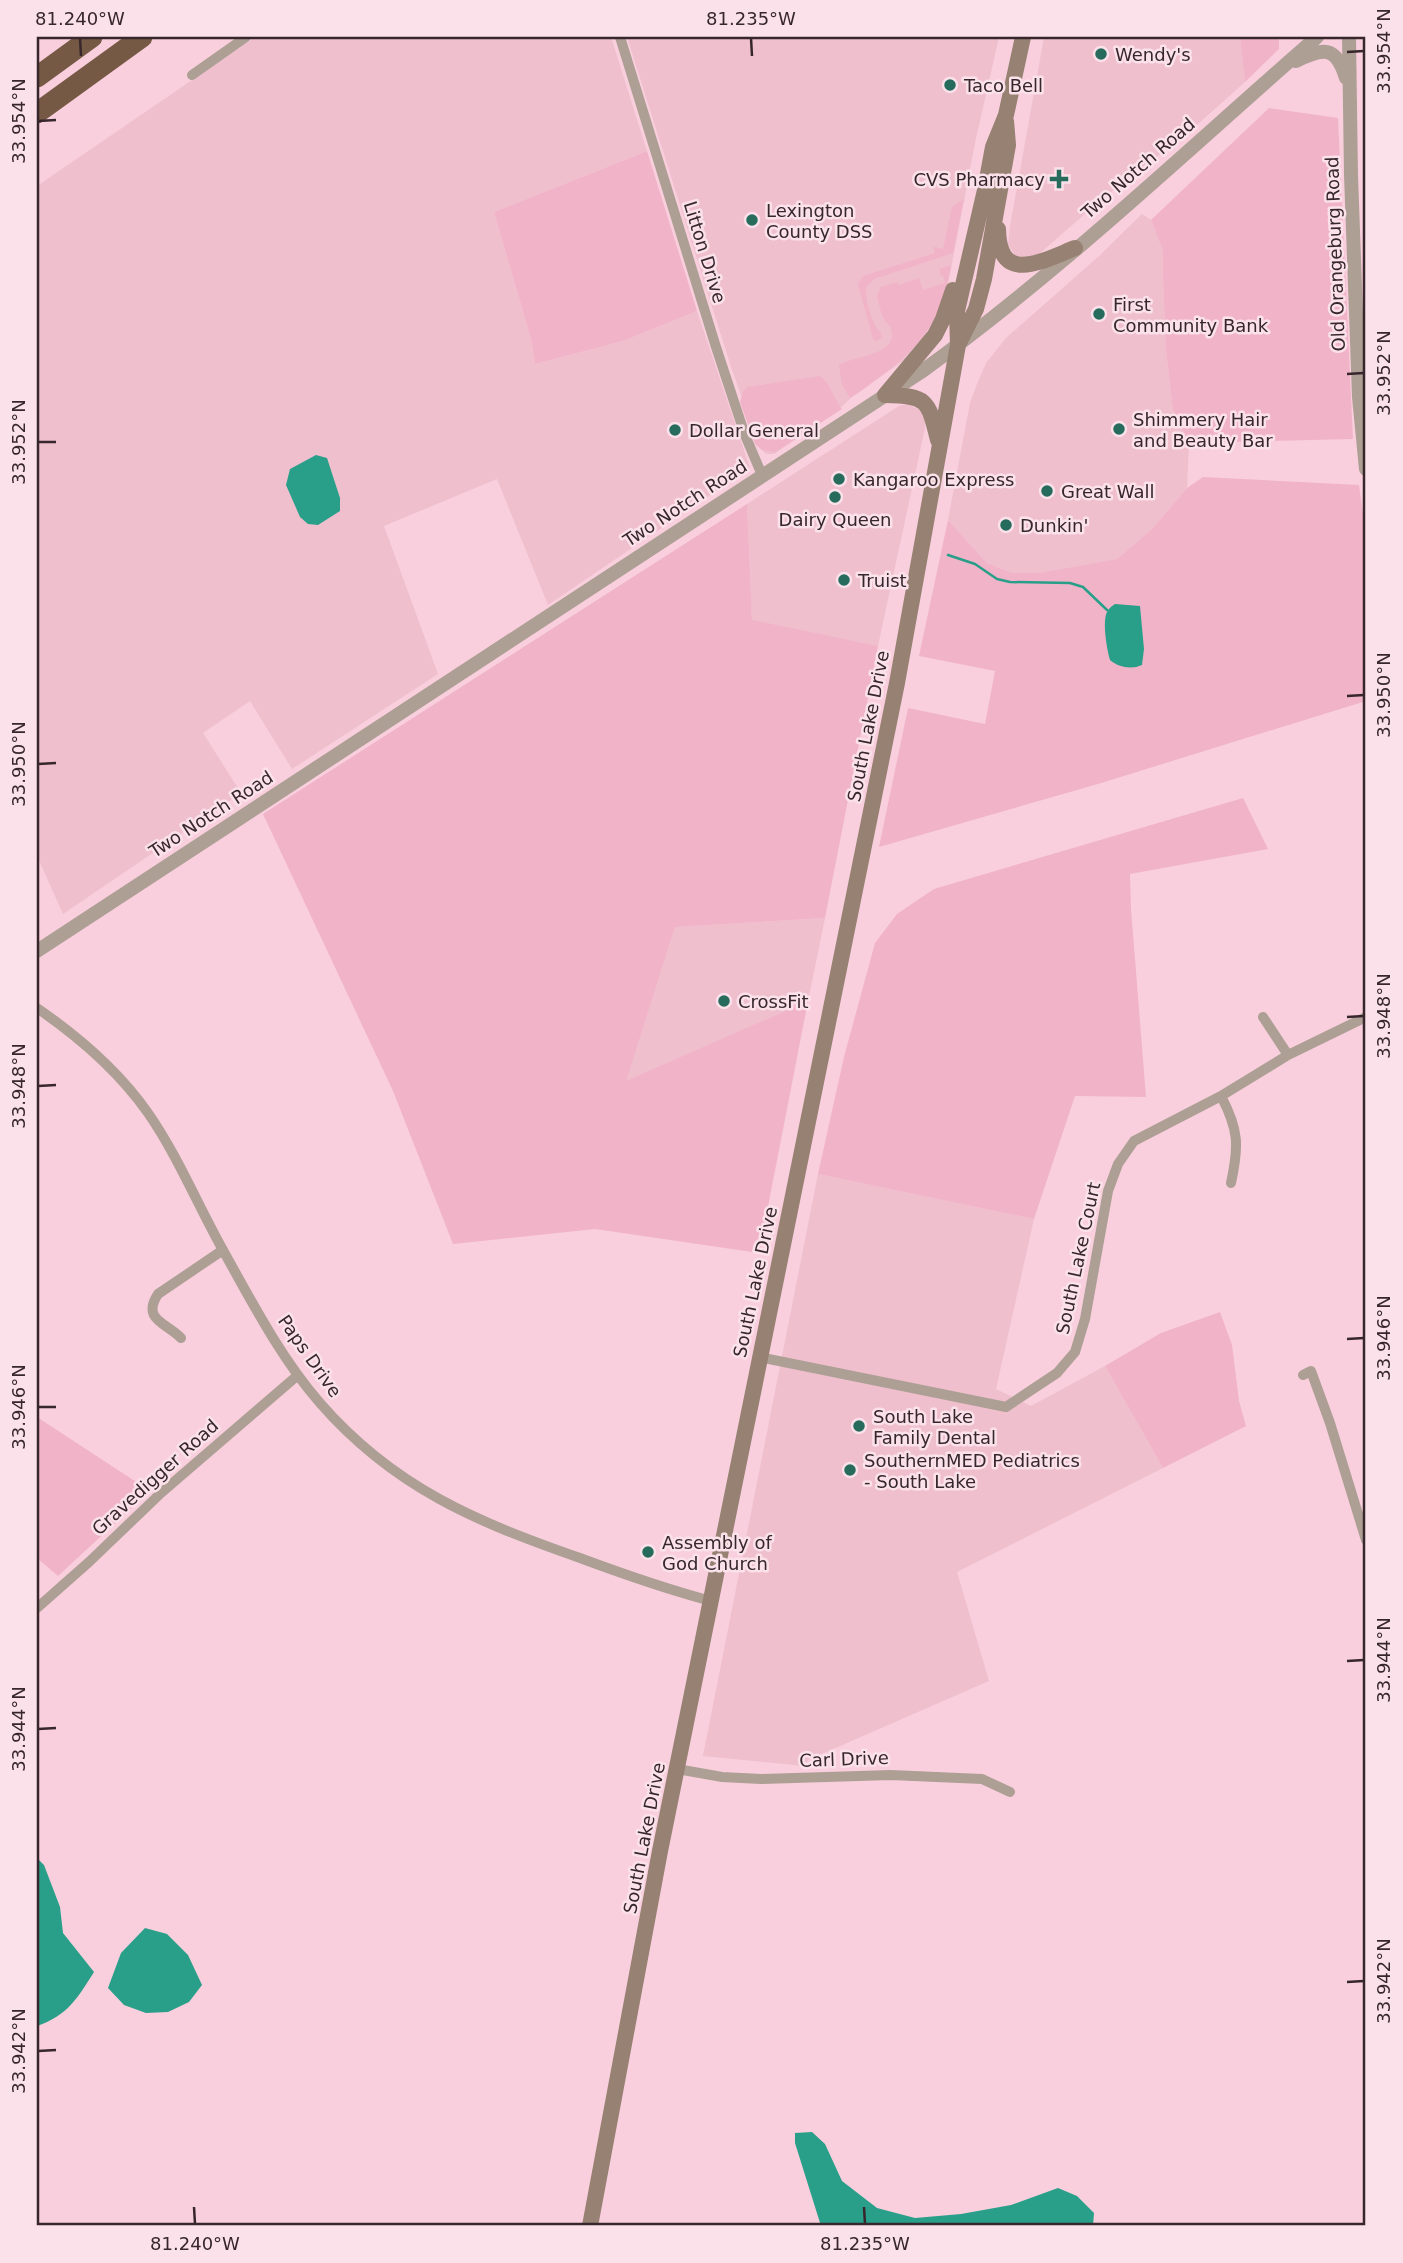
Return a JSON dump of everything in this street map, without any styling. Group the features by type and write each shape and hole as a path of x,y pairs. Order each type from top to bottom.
{"highway":[{"path":"37,77 92,37"},
{"path":"37,113 142,37"}],"main road":[{"name":"South Lake Drive","path":"590,2226 677,1769 901,660 958,345 957,311 993,147 1006,115 1023,37"},
{"name":"South Lake Drive","path":"958,345 976,309 984,279 1008,145 1006,115"},
{"path":"997,201 998,242 1009,262 1020,265 1036,264 1075,248"},
{"path":"885,395 934,335 943,319 958,273 970,256"},
{"path":"885,395 913,396 924,401 932,416 940,448"}],"street":[{"path":"192,75 246,37"},
{"name":"Litton Drive","path":"620,37 716,347 745,435 762,475"},
{"name":"Two Notch Road","path":"37,951 958,345 1075,248 1317,37"},
{"name":"Old Orangeburg Road","path":"1349,37 1360,397 1366,469"},
{"path":"1279,69 1317,52 1330,52 1340,60 1350,91"},
{"name":"Paps Drive","path":"37,1008 97,1054 135,1096 166,1141 223,1250 279,1347 322,1405 374,1456 433,1497 511,1534 711,1601"},
{"path":"1263,1017 1287,1055"},
{"name":"South Lake Court","path":"760,1357 1006,1407 1057,1373 1075,1352 1085,1319 1108,1191 1118,1164 1134,1141 1221,1096 1287,1055 1366,1017"},
{"path":"1221,1096 1229,1111 1238,1147 1231,1183"},
{"path":"181,1338 173,1330 156,1321 153,1302 158,1294 223,1250"},
{"path":"1303,1375 1311,1371 1366,1540"},
{"name":"Gravedigger Road","path":"37,1608 161,1493 298,1375"},
{"name":"Carl Drive","path":"677,1769 722,1777 761,1779 891,1775 982,1779 1010,1792"}],"shaded area":[{"path":"255,37 611,37 647,151 494,212 531,339 535,364 623,341 697,311 750,468 548,605 497,479 384,526 438,674 292,769 250,701 203,733 241,793 63,914 37,856 37,186"},
{"path":"627,37 999,37 975,143 947,290 906,359 853,396 834,414 774,454 766,454 760,448 732,370"},
{"path":"1044,37 1240,37 1245,82 1189,132 1102,199 1038,255 1025,258 1015,255 1008,245"},
{"path":"1240,37 1279,37 1279,49 1245,82"},
{"path":"1269,108 1338,118 1353,439 1189,443 1173,410 1166,351 1163,251 1151,220"},
{"path":"647,151 697,311 623,341 535,364 531,339 494,212"},
{"path":"964,199 953,253 874,279 866,287 869,310 882,338 876,341 873,339 858,284 863,276 935,253 933,247 943,249 952,207"},
{"path":"1142,214 1151,220 1163,251 1166,351 1173,410 1189,443 1187,488 1152,529 1117,559 1038,573 1012,573 987,563 948,520 970,403 986,363 1006,338"},
{"path":"951,265 936,316 920,341 896,364 850,398 842,385 839,365 873,354 888,346 891,340 892,332 882,315 877,296 881,287 897,282 899,285 919,278 923,290 945,283 940,269"},
{"path":"820,376 842,409 775,452 762,450 755,444 740,402 747,387"},
{"path":"907,404 920,410 925,417 925,428 878,646 752,621 747,504 899,406"},
{"path":"316,455 327,458 340,498 340,511 318,525 308,524 300,517 286,485 290,469"},
{"path":"1203,477 1359,485 1366,536 1366,701 1098,784 879,847 908,708 985,724 995,671 919,656 948,520 987,563 1012,573 1038,573 1117,559 1152,529 1187,488"},
{"path":"747,504 752,620 878,646 825,918 675,927 626,1081 808,1001 759,1253 595,1229 453,1244 393,1091 263,814"},
{"path":"1115,604 1140,606 1144,649 1142,665 1125,667 1110,660 1105,622 1108,611"},
{"path":"1243,798 1268,849 1130,874 1146,1097 1075,1096 1034,1219 818,1174 844,1057 875,943 897,914 934,889"},
{"path":"825,918 808,1001 625,1082 675,927"},
{"path":"818,1174 1034,1219 996,1389 1031,1406 1105,1366 1163,1468 957,1572 989,1681 808,1760 804,1766 703,1756"},
{"path":"1220,1312 1232,1345 1239,1401 1246,1426 1163,1468 1105,1366 1161,1333"},
{"path":"37,1417 150,1491 58,1576 37,1558"},
{"path":"37,1858 44,1865 60,1907 63,1933 94,1972 71,2005 57,2017 37,2026"},
{"path":"145,1928 167,1934 188,1955 202,1985 189,2002 168,2012 146,2013 124,2005 108,1988 121,1953"},
{"path":"812,2132 825,2144 842,2181 877,2208 915,2218 961,2214 1011,2205 1058,2188 1077,2196 1094,2213 1093,2226 821,2226 795,2143 795,2133"}],"waterway":[{"path":"948,555 975,564 997,579 1010,582 1070,583 1083,587 1107,610"}],"place":[{"name":"Wendy's","path":"1101,54"},
{"name":"Taco Bell","path":"950,85"},
{"name":"CVS Pharmacy","path":"1059,179"},
{"name":"Lexington County DSS","path":"752,220"},
{"name":"First Community Bank","path":"1099,314"},
{"name":"Shimmery Hair and Beauty Bar","path":"1119,429"},
{"name":"Dollar General","path":"675,430"},
{"name":"Kangaroo Express","path":"839,479"},
{"name":"Great Wall","path":"1047,491"},
{"name":"Dairy Queen","path":"835,497"},
{"name":"Dunkin'","path":"1006,525"},
{"name":"Truist","path":"844,580"},
{"name":"CrossFit","path":"724,1001"},
{"name":"South Lake Family Dental","path":"859,1426"},
{"name":"SouthernMED Pediatrics - South Lake","path":"850,1470"},
{"name":"Assembly of God Church","path":"648,1552"}]}
